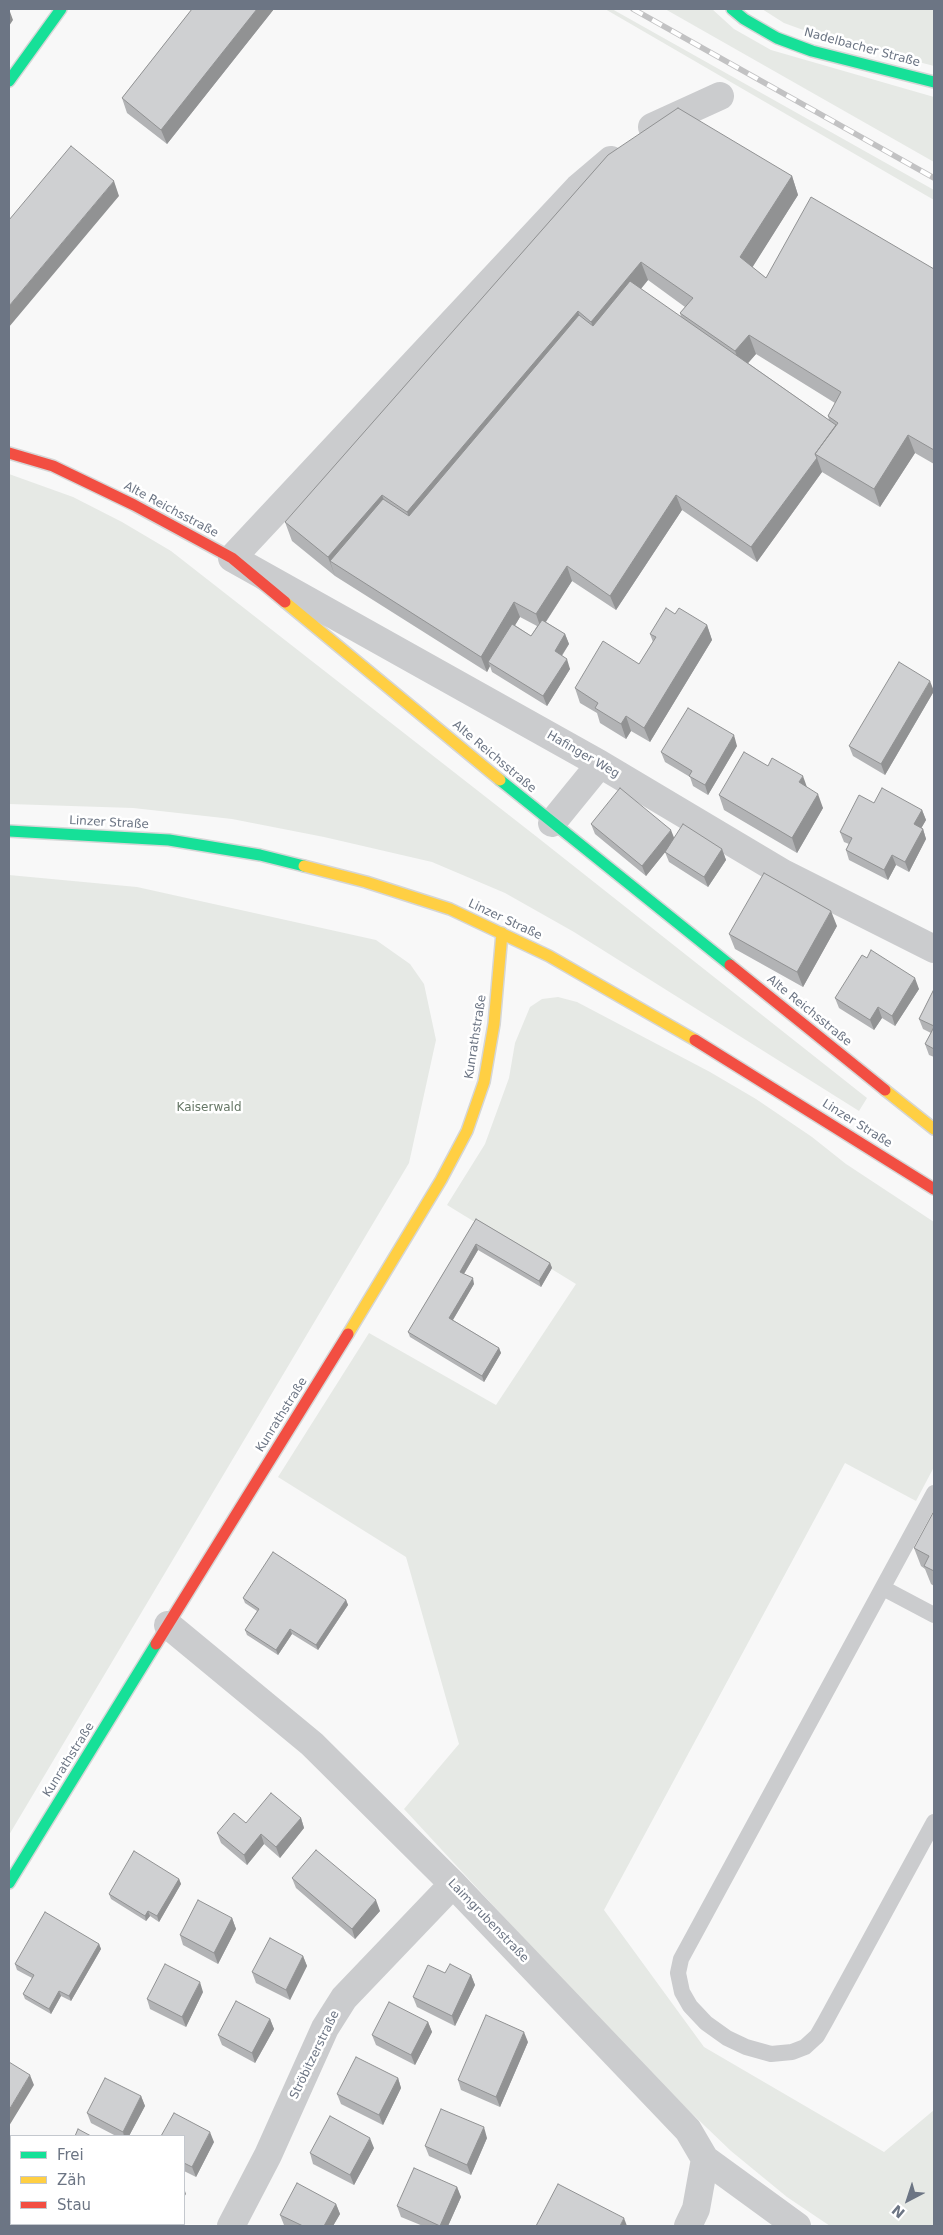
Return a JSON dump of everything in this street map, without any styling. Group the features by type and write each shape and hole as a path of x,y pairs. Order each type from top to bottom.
{"street":[{"path":"9,81 61,9"},
{"name":"Nadelbacher Straße","path":"732,9 744,19 776,38 812,51 934,82"},
{"path":"232,558 578,188 644,131 720,96"},
{"name":"Alte Reichsstraße","path":"9,453 53,466 134,505 232,558 552,823 934,1129"},
{"name":"Hafinger Weg","path":"232,558 600,764 783,873 934,950"},
{"path":"552,823 600,764"},
{"name":"Linzer Straße","path":"9,831 169,840 260,855 375,885 450,909 502,933 595,981 683,1032 934,1189"},
{"name":"Kunrathstraße","path":"9,1883 416,1222 467,1131 484,1082 494,1024 502,933"},
{"name":"Laimgrubenstraße","path":"168,1625 312,1744 453,1884 688,2130 705,2159 797,2226"},
{"name":"Ströbitzerstraße","path":"231,2226 268,2155 325,2028 344,1998 453,1884"},
{"path":"688,2226 696,2209 705,2159"}],"lane":[{"path":"934,1493 681,1959 678,1973 682,1992 690,2006 706,2023 726,2038 746,2047 771,2054 792,2052 806,2047 817,2036 826,2022 934,1822"},
{"path":"883,1588 934,1615"}],"green space":[{"path":"605,9 612,9 934,190 934,200"},
{"path":"665,9 712,9 734,29 771,50 934,97 934,162"},
{"path":"762,9 934,9 934,66 817,35 784,23"},
{"path":"9,474 73,497 122,522 171,551 867,1098 859,1111 574,932 505,893 432,862 324,837 232,819 133,808 9,804"},
{"name":"Kaiserwald","path":"9,875 137,887 376,940 410,964 424,984 436,1040 409,1163 9,1835"},
{"path":"558,997 577,1002 710,1072 756,1099 812,1137 846,1164 934,1222 934,1467 916,1501 845,1463 604,1910 704,2047 884,2152 934,2110 934,2226 830,2226 787,2197 731,2151 635,2059 404,1809 459,1744 406,1557 278,1477 369,1333 496,1405 576,1284 447,1205 485,1144 509,1078 515,1043 530,1007 542,999"}],"building":[{"path":"192,9 257,9 161,130 122,98"},
{"path":"678,108 792,176 740,257 766,278 811,197 934,269 934,450 908,435 874,489 815,454 838,423 828,416 841,392 749,335 735,351 680,313 693,298 641,262 591,322 578,311 407,512 382,495 328,557 285,522 608,155"},
{"path":"71,146 114,181 9,306 9,220"},
{"path":"630,281 836,425 815,454 817,458 751,547 676,495 610,596 567,566 536,614 514,602 481,657 330,561 383,499 409,516 579,315 593,326"},
{"path":"666,608 675,614 679,608 707,625 644,728 626,716 621,724 595,708 598,703 575,688 603,641 639,664 656,637 650,634"},
{"path":"542,620 565,634 555,651 567,659 543,696 488,662 512,624 531,636"},
{"path":"899,662 930,681 881,764 849,746"},
{"path":"688,708 734,735 705,785 689,776 692,771 661,752"},
{"path":"744,752 768,766 772,758 803,776 799,782 818,794 792,838 719,795"},
{"path":"620,788 671,830 642,866 591,824"},
{"path":"882,788 922,810 914,824 923,829 905,862 892,855 884,870 846,850 852,838 840,832 859,795 874,803"},
{"path":"683,824 722,849 704,877 665,852"},
{"path":"764,873 831,911 797,972 729,934"},
{"path":"871,950 915,978 892,1016 878,1007 870,1020 835,998 862,955 867,958"},
{"path":"934,989 934,1026 919,1019"},
{"path":"934,1027 934,1049 925,1044"},
{"path":"476,1219 550,1263 539,1281 476,1244 460,1272 473,1278 449,1318 499,1348 482,1376 408,1332"},
{"path":"934,1511 934,1571 924,1566 929,1556 914,1548"},
{"path":"273,1552 346,1600 316,1645 290,1629 276,1650 245,1630 259,1609 243,1598"},
{"path":"271,1793 301,1818 276,1847 261,1834 244,1855 217,1833 234,1813 246,1823"},
{"path":"316,1850 376,1900 352,1929 292,1878"},
{"path":"134,1851 179,1879 157,1916 148,1911 145,1916 109,1894"},
{"path":"198,1900 232,1918 214,1953 180,1935"},
{"path":"45,1912 99,1944 69,1996 59,1991 49,2009 23,1994 34,1975 15,1964"},
{"path":"270,1938 303,1956 286,1990 252,1972"},
{"path":"165,1964 200,1982 182,2017 147,1999"},
{"path":"450,1964 471,1975 452,2016 413,1997 428,1965 445,1973"},
{"path":"236,2001 270,2019 252,2053 218,2035"},
{"path":"389,2002 428,2022 411,2055 372,2035"},
{"path":"486,2015 524,2032 496,2097 458,2080"},
{"path":"356,2057 398,2078 379,2115 337,2094"},
{"path":"9,2062 30,2075 9,2110"},
{"path":"105,2078 141,2096 123,2132 87,2113"},
{"path":"441,2109 484,2127 467,2165 425,2146"},
{"path":"174,2113 210,2132 192,2167 185,2164 185,2135 162,2135"},
{"path":"330,2116 370,2138 350,2175 310,2153"},
{"path":"78,2129 89,2135 75,2135"},
{"path":"9,2152 10,2198 9,2197"},
{"path":"414,2168 457,2187 440,2226 397,2206"},
{"path":"297,2183 336,2204 324,2226 303,2226 280,2215"},
{"path":"558,2184 624,2218 620,2226 536,2226"}],"railway":[{"path":"633,9 934,178"}],"traffic: fast":[{"path":"9,81 61,9"},
{"path":"732,9 744,19 777,38 812,51 934,82"},
{"path":"500,780 730,965"},
{"path":"9,831 169,840 260,855 304,866"},
{"path":"9,1883 156,1644"}],"traffic: slow":[{"path":"285,602 500,780"},
{"path":"304,866 366,882 450,909 549,956 695,1040"},
{"path":"348,1334 441,1180 467,1131 484,1082 494,1024 502,933"},
{"path":"885,1090 934,1129"}],"traffic: jam":[{"path":"9,453 53,466 134,505 232,558 285,602"},
{"path":"730,965 885,1090"},
{"path":"695,1040 934,1189"},
{"path":"156,1644 348,1334"}]}
